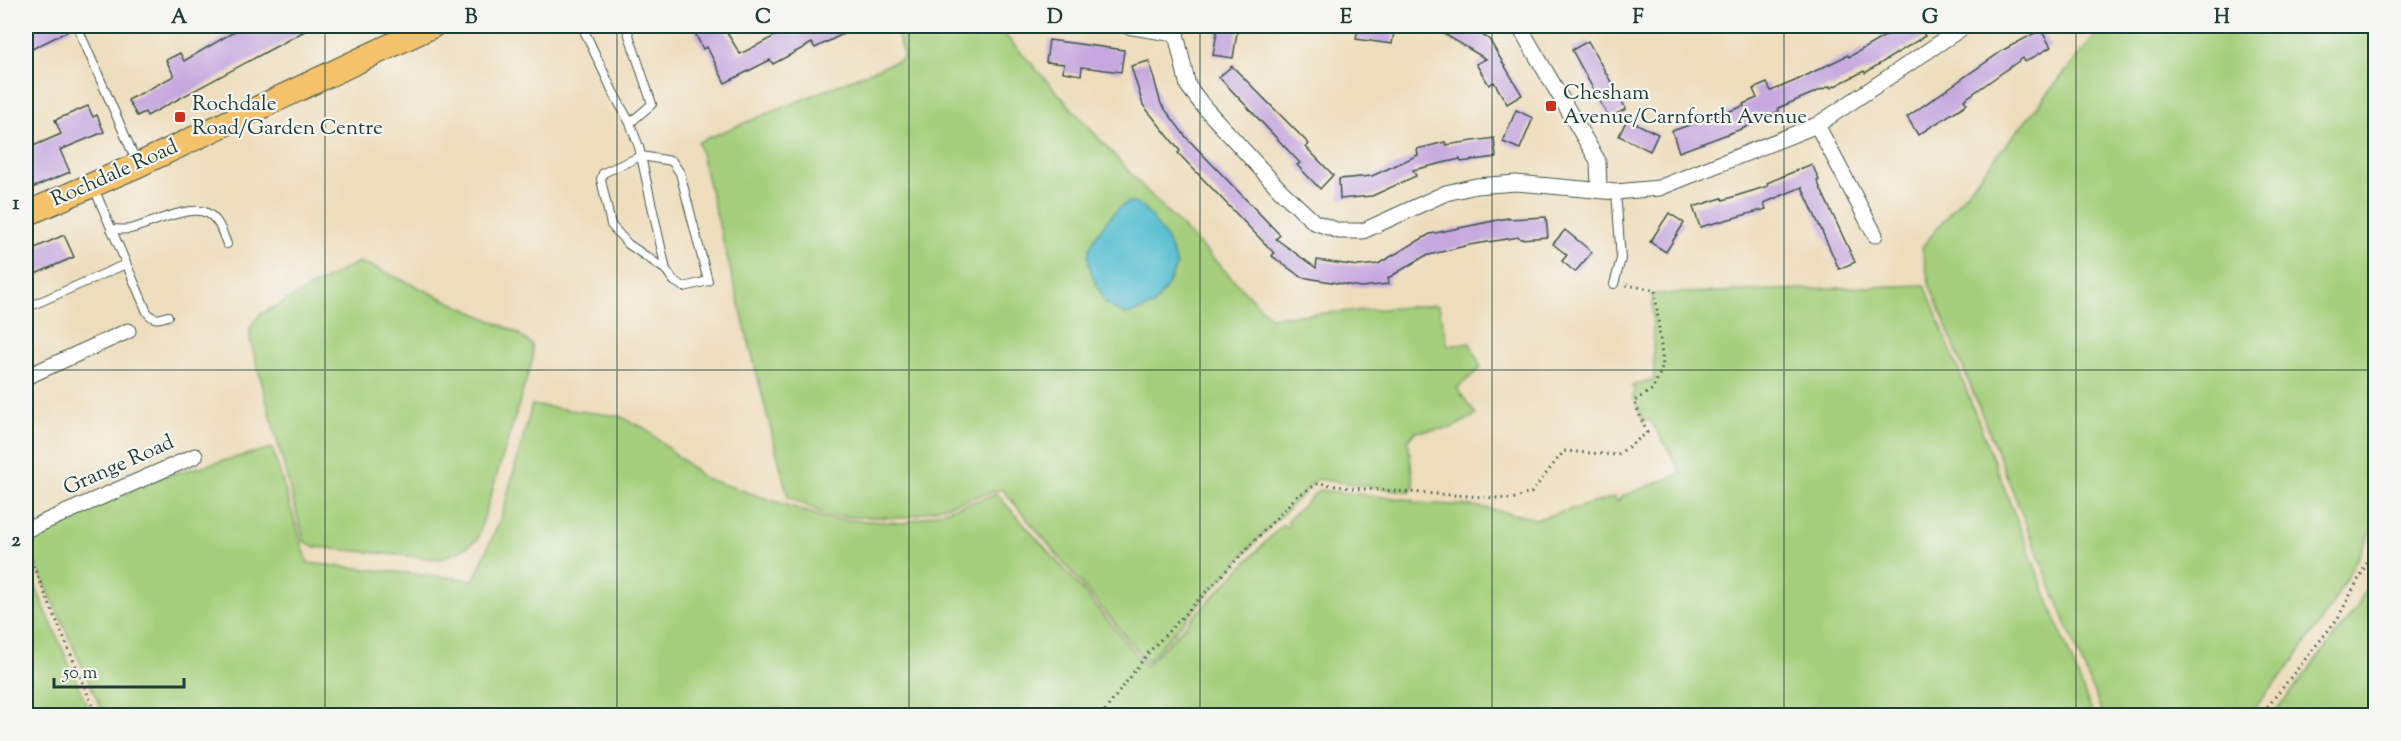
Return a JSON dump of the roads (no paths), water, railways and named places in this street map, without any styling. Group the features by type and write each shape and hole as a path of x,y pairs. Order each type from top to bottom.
{"main road":[{"name":"Rochdale Road","path":"26,214 138,165 432,26"}],"street":[{"path":"1126,26 1178,30 1188,86 1203,107 1280,190 1314,222 1339,231 1363,231 1446,193 1476,186 1516,183 1616,192 1659,188 1817,125 1965,26"},
{"path":"1519,26 1598,161 1599,190"},
{"path":"1817,125 1875,235"},
{"path":"26,377 128,331"},
{"name":"Grange Road","path":"26,530 195,456"}],"lane":[{"path":"77,26 138,165"},
{"path":"582,26 630,123 641,156 666,270"},
{"path":"626,26 652,104 630,123"},
{"path":"641,156 672,161 680,173 708,281 684,287 674,281 666,270 628,244 611,225 601,179 603,174 641,156"},
{"path":"92,185 149,315 158,319 168,316"},
{"path":"1614,284 1621,259 1616,192"},
{"path":"111,229 127,229 185,212 206,212 219,224 227,244"},
{"path":"26,308 126,264"}],"water":[{"path":"1131,202 1144,207 1167,239 1177,265 1167,287 1153,306 1126,315 1106,304 1088,260 1092,242 1099,232 1118,208"}],"place":[{"name":"Chesham Avenue/Carnforth Avenue","path":"1551,106"},
{"name":"Rochdale Road/Garden Centre","path":"180,117"}]}
